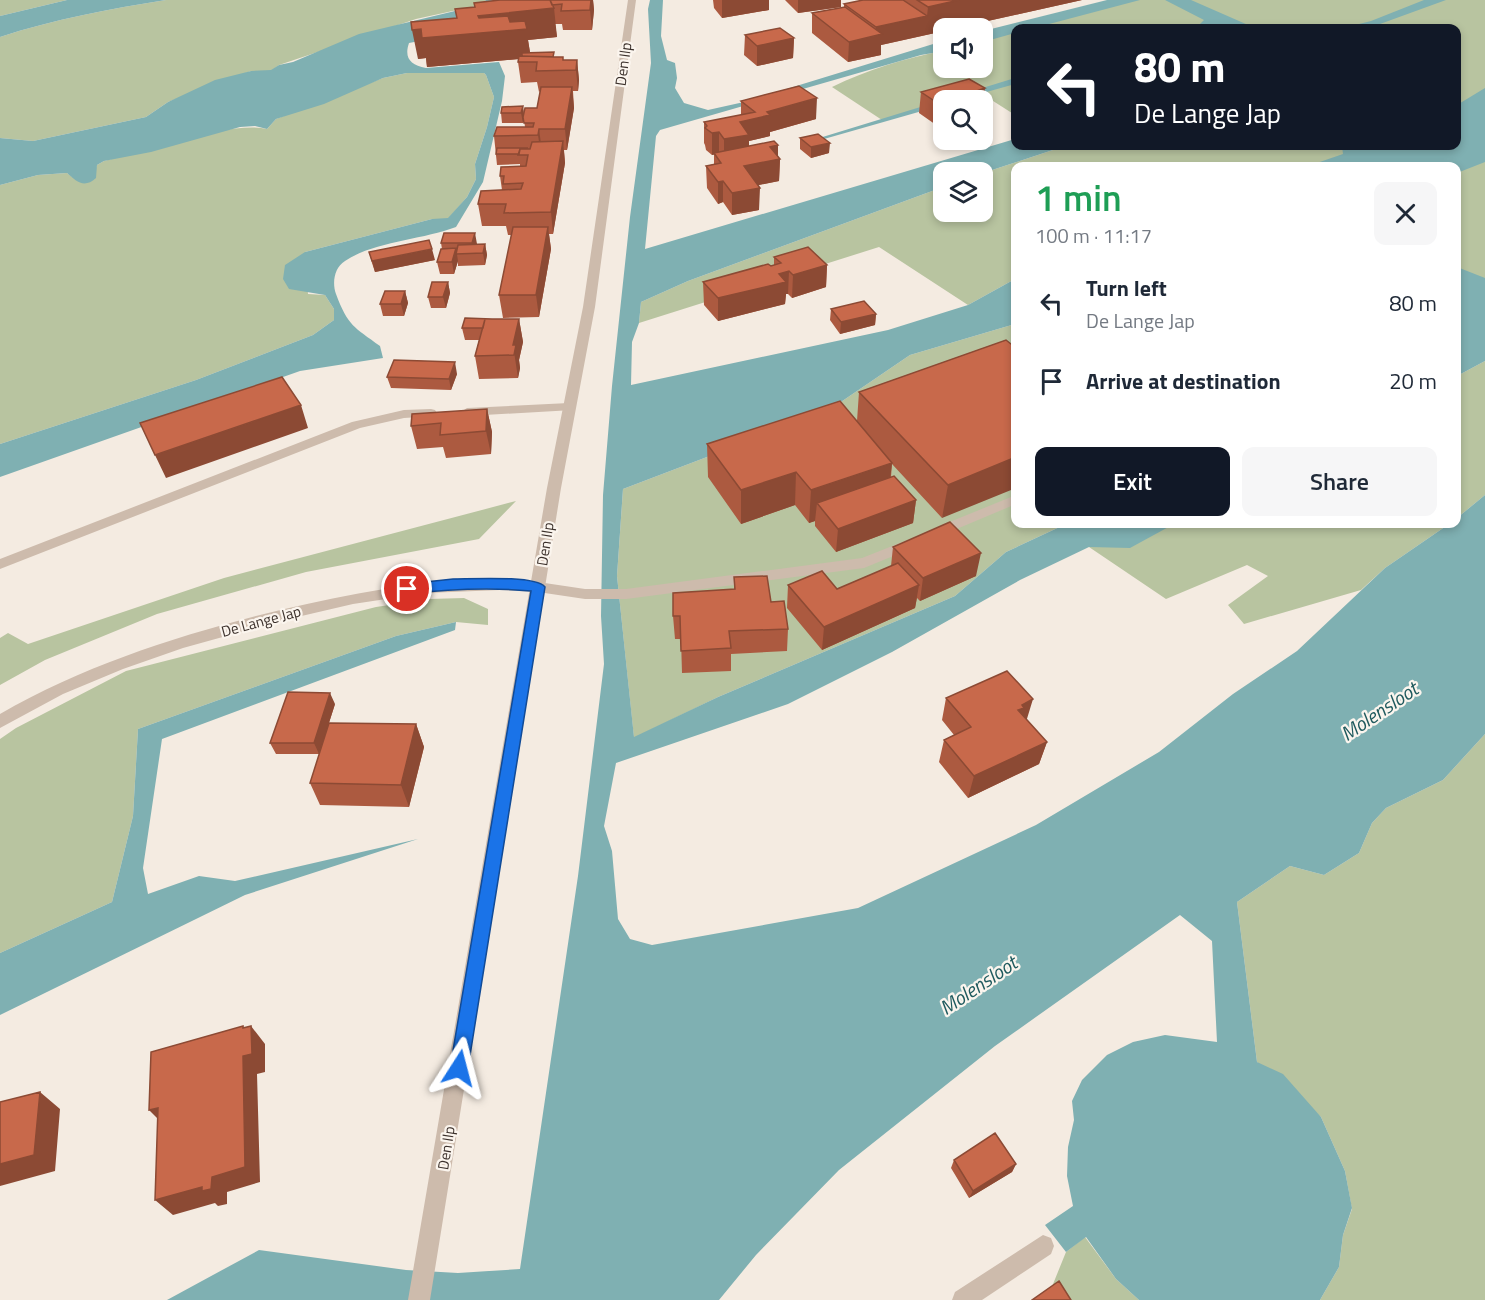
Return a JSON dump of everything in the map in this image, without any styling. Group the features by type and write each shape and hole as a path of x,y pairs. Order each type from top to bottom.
{"street":[{"name":"Den Ilp","path":"419,1300 538,587 589,307 632,0"},
{"path":"0,564 356,425 404,414 569,407"},
{"name":"De Lange Jap","path":"0,722 80,679 134,657 311,607 384,592 453,584 500,583 585,594 626,594 864,563 1011,501"},
{"path":"963,1300 1043,1246"}],"green space":[{"path":"0,0 67,0 0,16"},
{"path":"166,0 486,0 480,5 416,19 279,65 271,71 251,71 168,102 146,117 33,141 0,138 0,37 82,15"},
{"path":"1125,0 1485,0 1485,359 1461,329 1461,162 1016,162 1053,150 1461,150 1461,24 1040,24"},
{"path":"1011,32 1011,112 993,101 993,90 933,90 933,104 882,120 832,87 886,65 933,53 933,78 993,78 993,38"},
{"path":"407,73 484,73 494,97 475,164 476,179 467,197 448,219 432,219 305,252 308,294 325,295 334,309 334,320 313,335 196,380 0,444 0,185 38,175 67,173 72,177 95,171 97,165 104,161 211,133 252,127 267,129 276,119 383,78"},
{"path":"1011,164 1011,281 968,305 879,247 639,323 641,302 688,281 933,191 933,222 993,222 993,170"},
{"path":"1011,325 1011,528 1057,528 1006,552 955,596 718,697 634,738 617,576 623,489 707,457 807,425 910,355"},
{"path":"1485,361 1485,495 1461,515 1461,374"},
{"path":"516,501 479,539 306,572 157,614 45,660 0,685 0,638 8,633 28,644 224,578"},
{"path":"1141,528 1443,528 1385,568 1361,590 1244,624 1228,605 1268,576 1247,565 1166,599 1089,547"},
{"path":"464,598 488,609 488,625 456,622 396,636 138,729 133,816 112,902 0,953 0,739 16,728 126,671 376,607 429,599"},
{"path":"1485,734 1485,1300 1320,1300 1339,1267 1343,1235 1352,1209 1345,1171 1321,1117 1257,1062 1237,902 1290,866 1324,875 1359,853 1372,823 1386,808 1443,780"},
{"path":"1085,1237 1116,1279 1139,1300 1053,1300 1049,1294 1066,1252"}],"water":[{"path":"67,0 166,0 82,15 0,37 0,16"},
{"path":"486,0 522,0 435,38 409,43 407,53 412,63 426,68 499,62 505,76 502,101 483,182 456,227 357,254 341,264 335,276 335,290 348,320 380,346 383,358 300,371 0,477 0,444 196,380 313,335 334,320 334,309 325,295 289,289 283,279 285,265 305,252 432,219 448,218 467,197 476,179 475,164 494,97 484,73 407,73 383,78 324,104 276,119 267,129 255,126 240,127 151,152 104,161 97,165 96,178 88,183 77,181 67,173 38,175 0,185 0,138 33,141 146,117 168,102 215,80 251,71 271,70 359,34 480,5"},
{"name":"Molensloot","path":"650,0 663,0 661,36 667,60 675,63 677,78 675,88 684,103 708,110 744,102 933,44 933,53 660,130 656,136 645,249 933,163 933,191 688,281 641,302 639,323 632,342 631,385 888,330 968,305 1011,281 1011,325 910,355 807,425 707,457 623,489 617,576 634,737 718,697 955,596 1006,552 1057,528 1167,528 1130,548 1089,547 1020,580 892,652 788,704 616,763 604,826 612,851 618,919 630,939 652,945 858,908 1036,825 1159,752 1233,694 1297,651 1385,568 1443,528 1461,528 1461,515 1485,495 1485,734 1443,780 1386,808 1372,823 1359,853 1324,875 1290,866 1237,902 1257,1062 1283,1074 1321,1117 1345,1171 1352,1208 1343,1235 1339,1267 1320,1300 1139,1300 1116,1279 1086,1237 1066,1252 1045,1225 1073,1206 1067,1176 1068,1147 1074,1120 1072,1101 1082,1080 1107,1055 1133,1042 1165,1035 1217,1042 1212,941 1180,915 995,1046 839,1170 756,1255 719,1300 167,1300 259,1250 406,1270 458,1273 520,1269 578,876 604,664 601,616 603,495 630,217 651,63 648,9"},
{"path":"1107,0 1140,0 1049,24 1011,24"},
{"path":"1165,0 1191,0 1246,24 1200,24 1204,20"},
{"path":"1424,0 1446,0 1380,24 1359,24"},
{"path":"1011,24 1011,34 993,39 993,28"},
{"path":"1011,79 1011,85 993,90 976,90"},
{"path":"1485,88 1485,162 1461,171 1461,162 1320,162 1343,154 1342,150 1461,150 1461,103"},
{"path":"933,103 933,108 803,143"},
{"path":"1011,140 1011,150 1053,150 993,170 993,162 938,162 978,150 993,150 993,146"},
{"path":"1461,269 1485,278 1485,361 1461,374"},
{"path":"456,622 455,630 162,739 143,868 148,894 199,876 235,881 418,839 245,895 0,1015 0,953 112,902 133,816 138,729 396,636"}],"building":[{"path":"500,0 550,0 554,8 478,16 479,18 508,16 510,22 525,21 527,29 422,38 421,29 412,30 411,22 457,18 455,9 475,7 474,3"},
{"path":"550,0 591,0 590,10 561,11 562,4 552,5"},
{"path":"863,0 903,0 927,16 876,27 844,4"},
{"path":"917,0 959,0 928,7"},
{"path":"845,7 882,34 849,42 812,13"},
{"path":"780,28 794,38 757,46 745,35"},
{"path":"554,52 553,57 522,56 522,53"},
{"path":"519,56 563,57 563,60 577,60 576,70 536,71 537,62 518,62"},
{"path":"969,79 985,88 933,90 933,100 921,92"},
{"path":"799,86 817,98 767,112 770,115 740,122 749,135 724,139 719,132 712,133 705,128 707,126 704,122 755,112 741,101"},
{"path":"541,87 572,87 565,129 539,129 538,135 494,136 497,127 533,127 534,123 524,123 523,117 525,108 537,108"},
{"path":"523,106 521,113 501,113 502,107"},
{"path":"818,134 830,143 811,147 800,138"},
{"path":"563,141 551,212 504,213 506,204 478,204 481,191 521,189 523,183 503,184 504,176 500,176 501,167 526,166 528,155 518,155 520,149 530,149 532,142"},
{"path":"774,141 778,145 770,147 780,159 744,166 760,188 732,193 723,181 718,182 706,166 721,163 714,153"},
{"path":"497,148 528,148 520,149 519,154 496,154"},
{"path":"513,227 548,227 536,295 499,295"},
{"path":"444,233 475,233 472,243 441,243"},
{"path":"429,240 432,249 372,261 369,252"},
{"path":"485,244 483,253 456,254 458,245"},
{"path":"808,247 827,265 793,275 789,271 779,274 786,282 718,298 703,282 768,264 771,266 781,263 774,257"},
{"path":"456,248 452,262 437,262 441,249"},
{"path":"432,282 448,282 443,297 428,297"},
{"path":"385,291 405,291 401,304 380,304"},
{"path":"864,301 876,314 841,322 831,309"},
{"path":"465,318 492,319 485,319 483,328 462,328"},
{"path":"485,319 519,319 513,345 516,345 514,355 475,356"},
{"path":"1006,340 1011,344 1011,459 948,485 859,392"},
{"path":"394,360 455,362 449,379 387,377"},
{"path":"282,377 301,405 155,455 140,423"},
{"path":"840,401 892,463 811,490 796,472 741,490 707,444"},
{"path":"487,409 486,431 440,435 441,423 411,426 412,414"},
{"path":"894,476 916,500 838,529 817,503"},
{"path":"950,522 981,553 923,578 893,547"},
{"path":"898,563 919,585 824,627 788,585 822,571 837,589"},
{"path":"767,576 771,602 784,601 788,629 729,631 731,648 681,651 680,616 673,616 673,593 735,589 734,577"},
{"path":"1007,671 1033,699 1022,705 1024,708 1018,710 1047,742 974,776 944,740 971,727 946,698"},
{"path":"288,692 330,693 314,743 270,743"},
{"path":"329,723 416,724 401,785 310,783"},
{"path":"243,1026 243,1028 251,1026 252,1054 243,1056 245,1167 212,1177 211,1189 202,1191 202,1187 155,1200 158,1108 149,1110 151,1052"},
{"path":"40,1092 34,1155 0,1164 0,1102"},
{"path":"995,1133 1016,1164 973,1191 954,1160"},
{"path":"1059,1281 1071,1300 1032,1300"}],"route":[{"path":"407,589 453,584 500,583 538,587 459,1068"}]}
